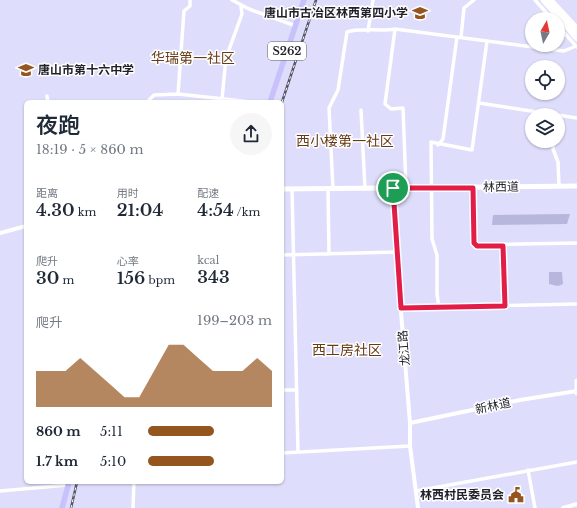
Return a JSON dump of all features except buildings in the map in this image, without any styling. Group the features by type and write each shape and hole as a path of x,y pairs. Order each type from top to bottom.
{"main road":[{"name":"S262","path":"271,100 304,0"},
{"path":"543,0 577,39"},
{"path":"549,0 577,33"},
{"name":"林西道","path":"284,189 577,186"},
{"path":"577,381 577,392"},
{"path":"62,508 68,484"}],"street":[{"path":"178,94 184,11 190,6 190,0"},
{"path":"232,0 241,6 296,26"},
{"path":"368,31 373,0"},
{"path":"438,145 443,140 464,8 474,0"},
{"path":"535,0 546,12"},
{"path":"552,0 577,28"},
{"path":"222,99 226,58 242,14 241,6"},
{"path":"242,14 249,9"},
{"path":"395,29 385,104 391,109 403,108 406,188"},
{"path":"329,254 329,108 339,84 347,32 352,30 368,31 395,29 564,51 576,46 565,34"},
{"path":"439,307 436,255 432,239 430,142 438,145 472,150 487,41"},
{"path":"149,100 154,95 178,94 214,100 232,100"},
{"path":"47,96 48,100"},
{"path":"479,103 525,110"},
{"path":"361,110 364,189"},
{"path":"565,116 577,118"},
{"path":"553,148 558,162 559,186"},
{"name":"龙江路","path":"393,188 396,252 410,423 410,446 418,508"},
{"path":"473,188 474,243 477,246 577,243"},
{"path":"292,189 298,452"},
{"path":"0,233 24,227"},
{"path":"503,246 505,306"},
{"path":"284,255 396,252"},
{"path":"401,308 577,304"},
{"path":"284,390 297,390"},
{"name":"新林道","path":"410,423 520,400 577,392"},
{"path":"284,452 410,446"},
{"path":"416,491 577,462"},
{"path":"528,470 535,508"},
{"path":"0,491 68,484"},
{"path":"134,484 134,508"},
{"path":"563,508 577,504"}],"shaded area":[{"path":"570,214 567,224 492,225 493,215"},
{"path":"549,272 562,272 563,284 558,286 549,284"}],"railway":[{"path":"283,100 316,0"},
{"path":"71,508 77,484"}],"place":[{"name":"唐山市古冶区林西第四小学","path":"420,13"},
{"name":"唐山市第十六中学","path":"26,70"},
{"name":"林西村民委员会","path":"516,495"}],"district":[{"name":"华瑞第一社区","path":"193,58"},
{"name":"西小楼第一社区","path":"345,141"},
{"name":"西工房社区","path":"347,350"}],"route":[{"path":"393,188 473,188 475,245 503,246 505,306 401,308 393,188"}]}
